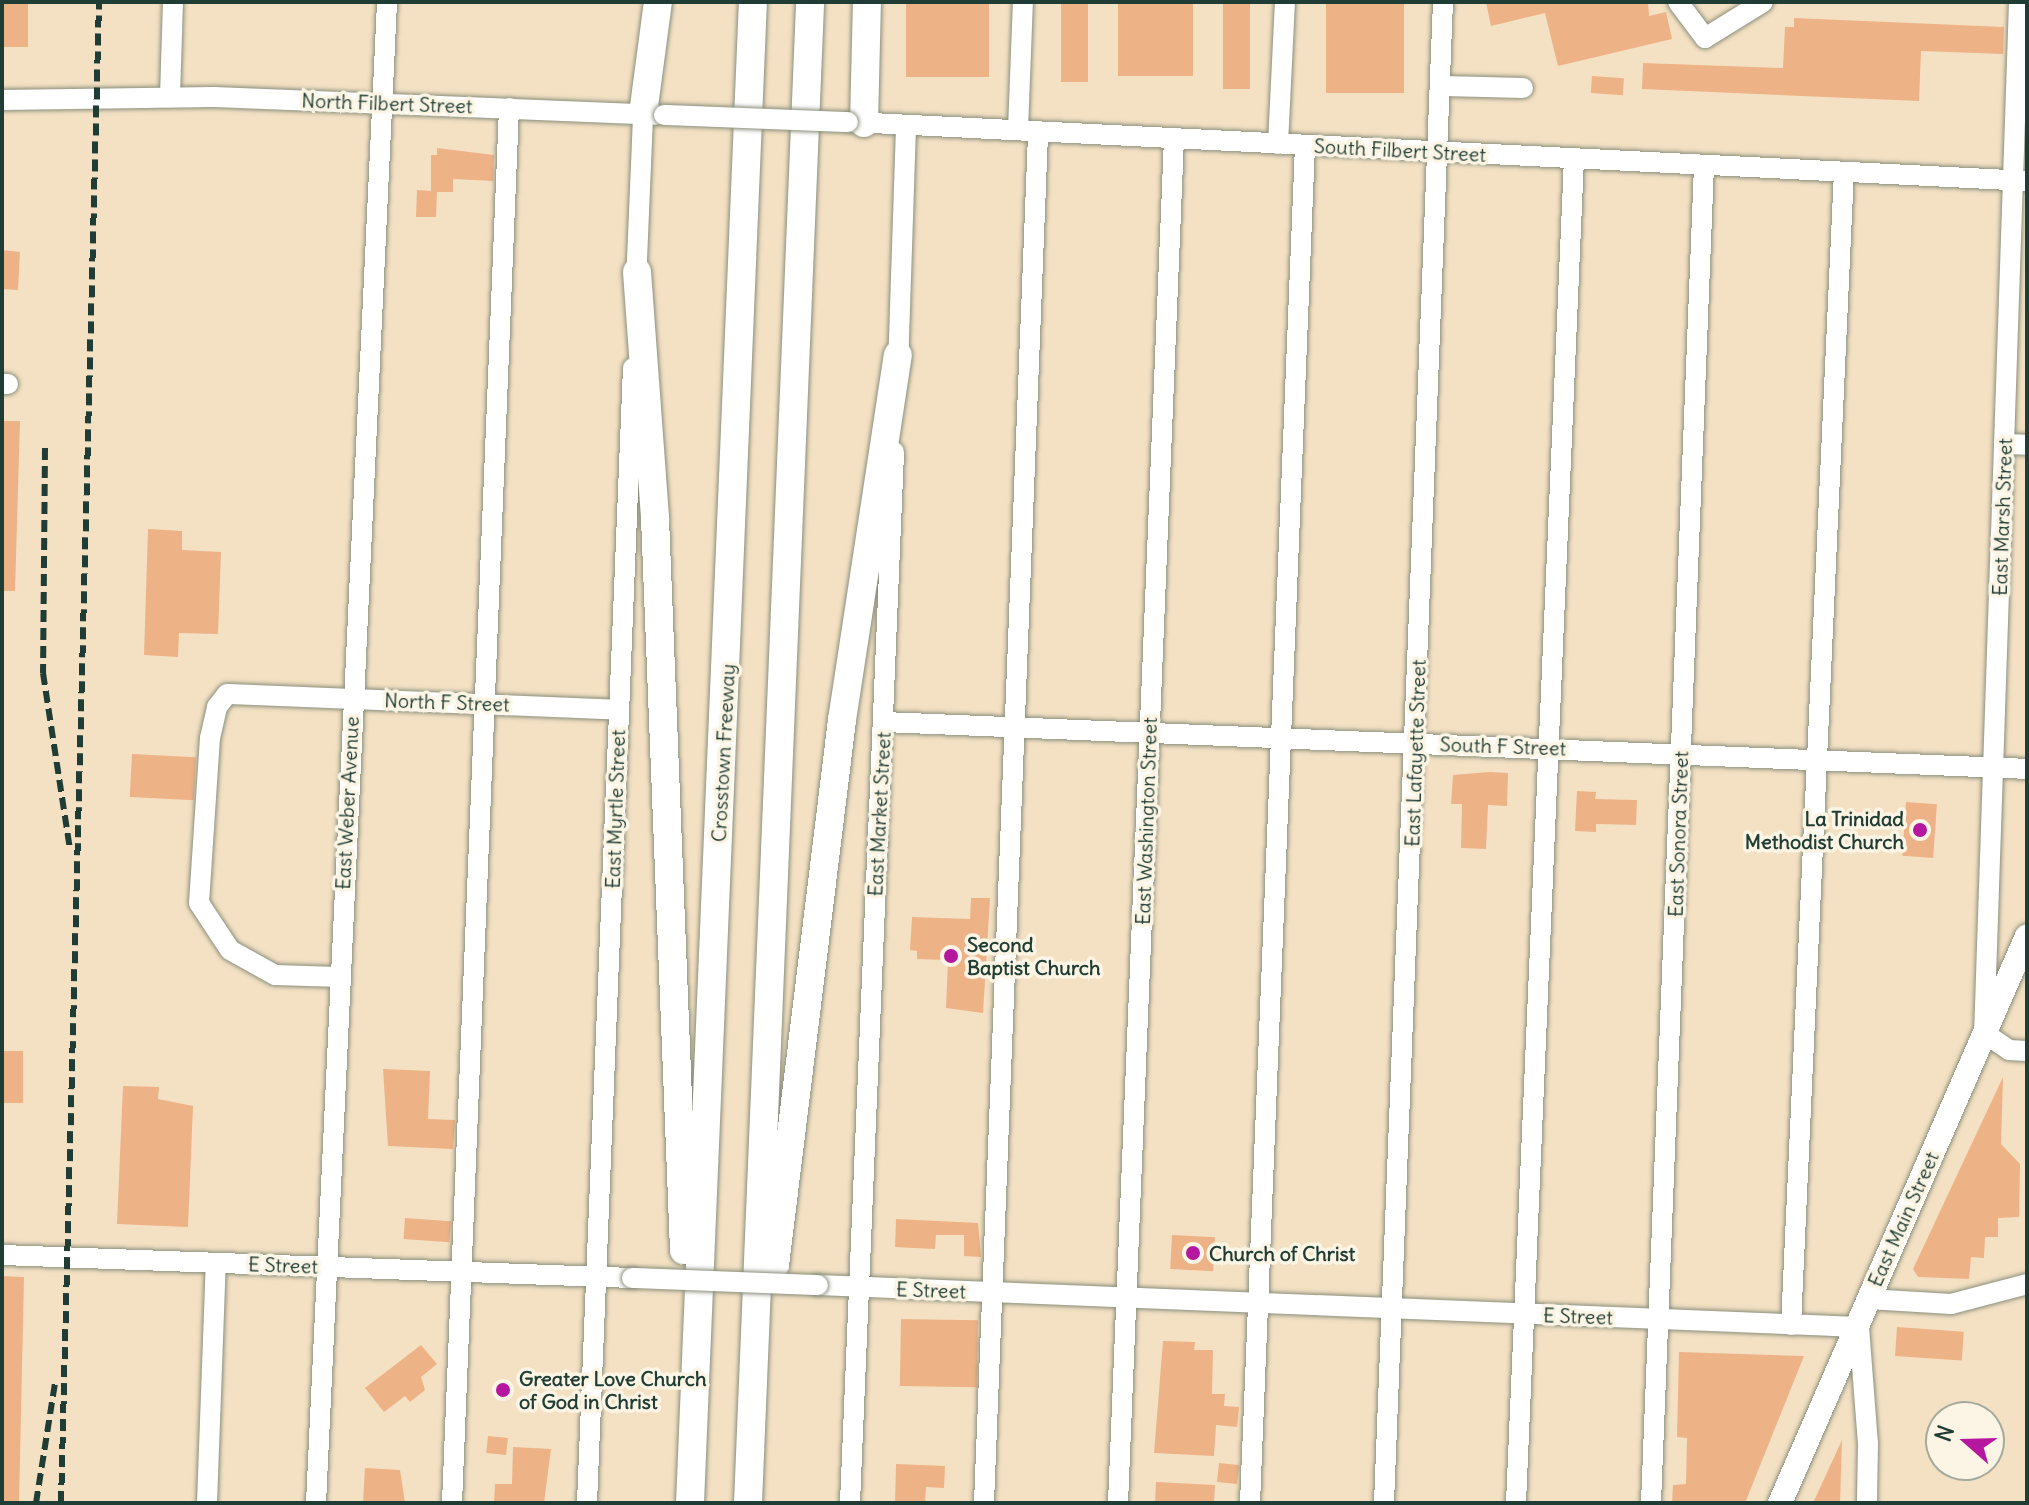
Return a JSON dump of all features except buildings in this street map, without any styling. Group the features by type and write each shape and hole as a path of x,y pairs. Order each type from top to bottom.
{"highway":[{"path":"654,115 658,2"},
{"name":"Crosstown Freeway","path":"690,1503 753,2"},
{"path":"748,1503 810,2"},
{"path":"856,122 867,2"},
{"path":"637,272 655,518 691,1446"},
{"path":"750,1472 842,720 898,355"}],"main road":[{"name":"East Main Street","path":"1780,1503 2027,936"}],"street":[{"path":"170,97 173,2"},
{"path":"378,102 387,2"},
{"path":"984,1503 1016,728 1028,131 1023,2"},
{"path":"1278,144 1285,2"},
{"name":"East Lafayette Street","path":"1384,1503 1443,86 1443,2"},
{"path":"1678,2 1705,38 1763,2"},
{"name":"East Marsh Street","path":"1984,1033 2004,444 2020,181 2019,2"},
{"path":"1443,86 1523,88"},
{"name":"North Filbert Street","path":"2,100 170,97 378,102 773,119"},
{"name":"East Weber Avenue","path":"316,1503 378,102"},
{"path":"452,1503 509,108"},
{"name":"East Myrtle Street","path":"587,1503 637,272 654,115"},
{"name":"South Filbert Street","path":"773,119 2020,181"},
{"name":"East Market Street","path":"850,1503 906,125"},
{"name":"East Washington Street","path":"1118,1503 1174,138"},
{"path":"1250,1503 1305,145"},
{"path":"1516,1503 1574,159"},
{"name":"East Sonora Street","path":"1651,1503 1704,165"},
{"path":"1791,1325 1844,172"},
{"path":"2004,444 2027,445"},
{"name":"North F Street","path":"339,977 275,975 230,950 199,903 210,738 217,707 227,694 619,710"},
{"name":"South F Street","path":"884,722 2027,769"},
{"path":"1984,1033 2009,1050 2027,1051"},
{"name":"E Street","path":"2,1255 1859,1327"},
{"path":"207,1503 216,1263"},
{"path":"1868,1299 1951,1304 2027,1284"},
{"path":"1859,1327 1868,1443 1867,1503"}],"railway":[{"path":"61,1503 99,2"},
{"path":"45,448 43,673 70,850"},
{"path":"36,1503 55,1383"}],"place":[{"name":"La Trinidad Methodist Church","path":"1920,830"},
{"name":"Second Baptist Church","path":"951,956"},
{"name":"Church of Christ","path":"1193,1253"},
{"name":"Greater Love Church of God in Christ","path":"503,1390"}]}
